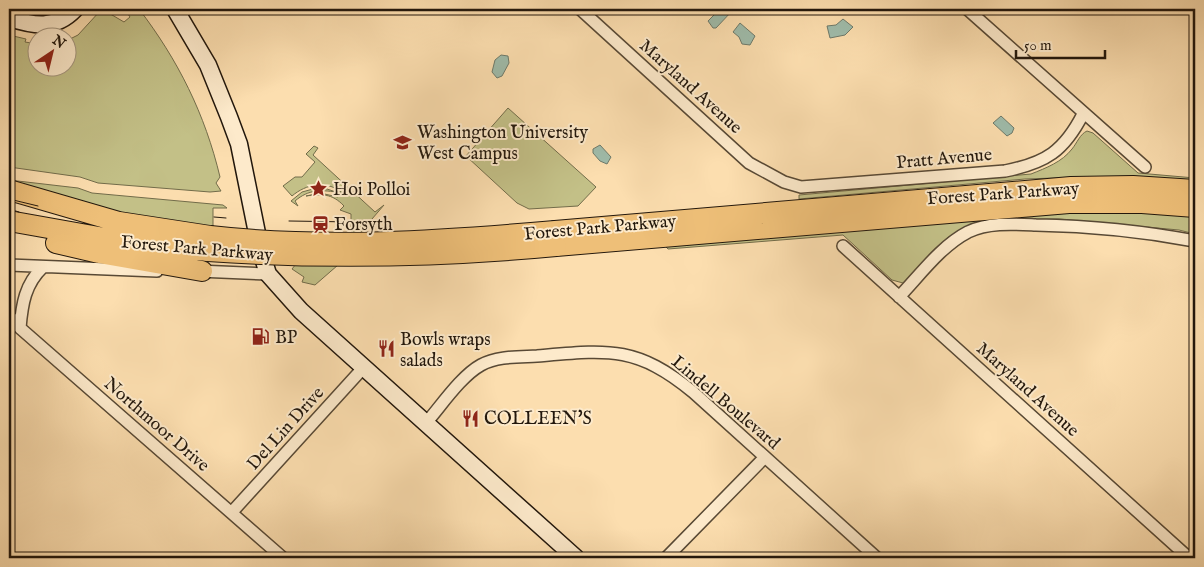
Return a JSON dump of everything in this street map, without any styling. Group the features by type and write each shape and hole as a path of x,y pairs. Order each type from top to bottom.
{"highway":[{"name":"Forest Park Parkway","path":"555,238 1062,187 1133,186 1195,190"},
{"name":"Forest Park Parkway","path":"9,190 119,222 209,243"},
{"name":"Forest Park Parkway","path":"9,221 110,239 209,243 376,242 555,238 1069,203 1142,203 1195,207"},
{"path":"9,228 100,253 202,270"}],"main road":[{"path":"9,18 37,26 47,25 56,23 75,9"},
{"path":"175,9 208,65 230,117 239,144 260,248 268,274 288,298 576,558"}],"street":[{"name":"Maryland Avenue","path":"580,9 749,163 784,182"},
{"path":"967,9 1083,114 1145,167"},
{"name":"Pratt Avenue","path":"784,182 802,187 1005,170 1029,166 1061,148 1072,134 1083,114"},
{"path":"899,297 948,246 969,232 990,225 1070,226 1117,229 1195,241"},
{"name":"Maryland Avenue","path":"843,246 1189,558"},
{"path":"9,265 202,270 268,274"},
{"path":"20,328 22,305 28,286 43,267"},
{"name":"Northmoor Drive","path":"9,315 20,328 283,558"},
{"name":"Lindell Boulevard","path":"426,422 468,376 480,366 496,360 592,351 618,353 649,362 669,373 877,558"},
{"name":"Del Lin Drive","path":"232,512 364,367"},
{"path":"666,558 765,457"}],"shaded area":[{"path":"128,9 133,12 139,9 178,68 206,131 220,177 216,183 221,191 210,192 98,183 80,177 9,167 9,35 26,39 25,42 28,42 28,78 78,78 78,35 100,11 107,12 124,22 130,17 126,11"},
{"path":"720,9 732,11 716,28 713,28 708,21"},
{"path":"843,19 853,27 845,35 830,38 827,26 836,25"},
{"path":"740,23 755,36 750,45 742,44 739,37 733,32"},
{"path":"501,55 508,56 509,63 502,76 497,78 492,72 495,60"},
{"path":"508,108 596,187 578,206 529,209 517,203 466,156"},
{"path":"1001,116 1014,128 1012,133 1007,136 993,123"},
{"path":"1087,131 1093,133 1138,173 1195,178 1195,183 1124,177 1025,179 799,199 799,195 1031,174 1063,158 1082,134"},
{"path":"600,145 611,157 607,164 600,161 593,153 593,149"},
{"path":"314,146 318,148 313,155 375,212 384,205 360,233 351,233 351,214 340,210 344,206 340,202 331,197 321,195 306,196 320,193 338,197 341,192 335,188 323,185 310,186 292,196 283,186 295,177 302,177 315,162 306,154"},
{"path":"9,180 78,188 92,193 223,205 227,208 213,208 213,227 125,215"},
{"path":"313,189 327,189 336,192 310,192 295,201 298,206 291,201 302,192"},
{"path":"1058,212 1195,213 1195,234 1179,230 1059,219 988,220 966,227 947,238 903,283 892,280 843,235 668,249 663,244"},
{"path":"296,264 338,265 315,285 302,282 304,277 292,269"}],"tram line":[{"path":"9,199 38,206"},
{"path":"9,209 19,212"},
{"path":"214,217 226,218"},
{"path":"289,221 354,222"}],"place":[{"name":"Washington University West Campus","path":"403,142"},
{"name":"Hoi Polloi","path":"319,189"},
{"name":"Forsyth","path":"320,224"},
{"name":"BP","path":"261,337"},
{"name":"Bowls wraps salads","path":"386,349"},
{"name":"COLLEEN'S","path":"470,418"}]}
